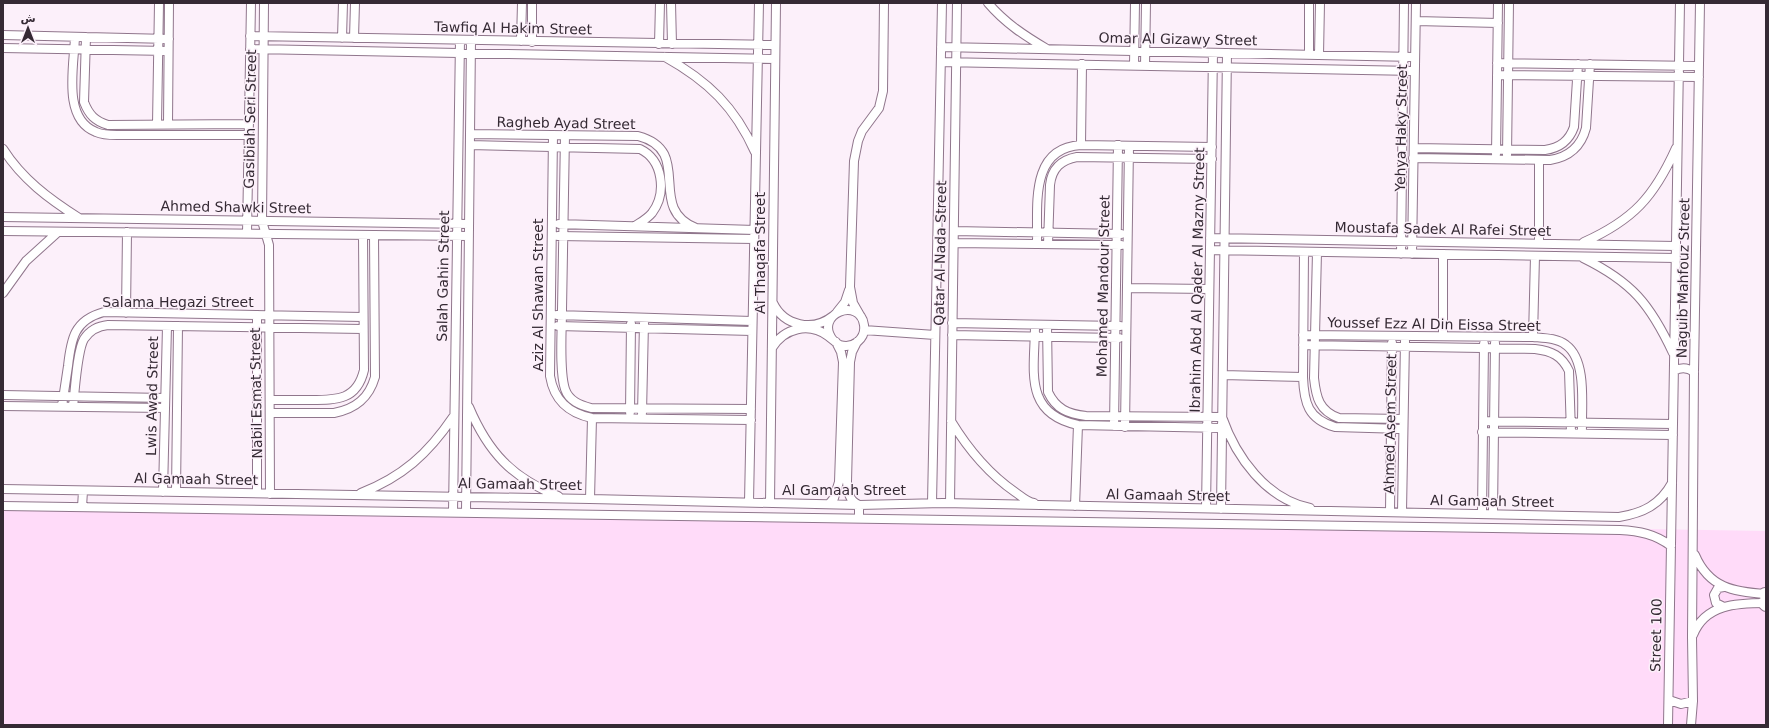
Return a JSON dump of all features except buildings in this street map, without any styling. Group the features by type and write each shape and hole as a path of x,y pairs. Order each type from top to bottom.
{"street":[{"path":"157,124 159,3"},
{"path":"168,124 169,3"},
{"name":"Gasibiah Seri Street","path":"247,234 251,3"},
{"name":"Gasibiah Seri Street","path":"264,3 262,221 266,234"},
{"path":"342,38 343,3"},
{"path":"354,38 355,3"},
{"path":"521,41 522,3"},
{"path":"532,3 532,42"},
{"path":"659,44 660,3"},
{"path":"671,3 672,44"},
{"name":"Al Thaqafa Street","path":"749,502 759,3"},
{"name":"Al Thaqafa Street","path":"770,503 774,59 776,3"},
{"path":"859,518 859,505 851,499 847,482 850,362 852,352 857,342 862,337 864,330 864,323 853,303 850,287 854,156 862,131 879,108 883,91 884,3"},
{"name":"Qatar Al Nada Street","path":"932,503 942,3"},
{"name":"Qatar Al Nada Street","path":"950,503 957,3"},
{"path":"988,3 997,14 1010,25 1026,37 1048,49"},
{"path":"1134,65 1135,3"},
{"path":"1145,66 1146,3"},
{"path":"1308,55 1310,3"},
{"path":"1319,55 1320,3"},
{"name":"Yehya Haky Street","path":"1401,254 1404,3"},
{"name":"Yehya Haky Street","path":"1412,254 1416,3"},
{"path":"1496,160 1498,3"},
{"path":"1507,160 1509,3"},
{"name":"Naguib Mahfouz Street","path":"1671,546 1680,3"},
{"name":"Naguib Mahfouz Street","path":"1694,553 1694,372 1700,3"},
{"path":"1416,21 1498,23"},
{"path":"3,35 169,39"},
{"name":"Tawfiq Al Hakim Street","path":"250,36 775,46"},
{"path":"75,37 73,99 77,116 85,125 95,132 103,135 249,135"},
{"path":"86,37 84,102 87,111 92,117 100,122 108,125 249,124"},
{"name":"Salah Gahin Street","path":"453,512 460,40"},
{"name":"Salah Gahin Street","path":"466,512 471,40"},
{"name":"Omar Al Gizawy Street","path":"941,47 1415,57"},
{"path":"3,48 168,51"},
{"name":"Tawfiq Al Hakim Street","path":"250,49 774,59"},
{"name":"Ibrahim Abd Al Qader Al Mazny Street","path":"1206,508 1214,53"},
{"name":"Ibrahim Abd Al Qader Al Mazny Street","path":"1221,509 1228,53"},
{"path":"664,56 703,81 720,97 743,128 756,155"},
{"name":"Omar Al Gizawy Street","path":"941,62 1415,71"},
{"path":"1497,63 1699,66"},
{"path":"1081,145 1082,64"},
{"path":"1414,148 1507,150 1553,149 1566,141 1574,127 1578,64"},
{"path":"1413,158 1539,160 1560,158 1570,154 1578,147 1583,138 1587,119 1590,64"},
{"path":"1497,75 1699,77"},
{"path":"124,124 124,135"},
{"name":"Ragheb Ayad Street","path":"470,134 638,136 649,139 659,146 665,156 668,167 670,200 673,210 678,218 686,224 696,228"},
{"name":"Aziz Al Shawan Street","path":"553,135 550,376 556,396 571,411 581,416 592,418 751,420"},
{"name":"Aziz Al Shawan Street","path":"565,136 562,315 563,380 566,390 572,399 580,406 591,408 751,409"},
{"name":"Ragheb Ayad Street","path":"470,145 640,149 648,153 659,172 661,183 657,204 652,213 635,226"},
{"path":"1037,244 1040,180 1043,168 1050,157 1057,152 1072,145 1212,147"},
{"name":"Mohamed Mandour Street","path":"1114,426 1118,145"},
{"path":"1581,244 1607,232 1635,210 1658,183 1678,145"},
{"name":"Mohamed Mandour Street","path":"1125,427 1129,146"},
{"path":"3,149 16,167 30,182 45,195 80,218"},
{"path":"1048,244 1051,176 1055,168 1061,162 1069,159 1118,158 1212,159"},
{"path":"1539,160 1539,243"},
{"name":"Ahmed Shawki Street","path":"3,217 469,224"},
{"path":"552,224 755,230"},
{"name":"Ahmed Shawki Street","path":"3,231 469,236"},
{"path":"954,231 1128,234"},
{"path":"3,293 26,261 58,232"},
{"path":"126,313 128,232"},
{"name":"Nabil Esmat Street","path":"266,234 269,245 270,494"},
{"path":"270,400 330,400 342,398 353,392 362,378 364,370 363,235"},
{"path":"270,413 344,412 361,402 368,395 375,377 374,235"},
{"path":"552,235 754,239"},
{"name":"Moustafa Sadek Al Rafei Street","path":"1210,238 1676,246"},
{"path":"954,243 1128,246"},
{"name":"Moustafa Sadek Al Rafei Street","path":"1210,250 1676,258"},
{"path":"1304,252 1303,377 1306,402 1310,411 1317,419 1325,424 1340,428 1403,429"},
{"path":"1317,252 1315,335 1316,398 1325,411 1332,416 1343,419 1403,419"},
{"path":"1442,254 1442,336"},
{"path":"1534,338 1535,256"},
{"path":"1581,257 1617,277 1642,299 1661,327 1674,355"},
{"path":"829,504 834,498 839,482 843,362 841,352 828,328 830,321 845,302 850,287"},
{"path":"1127,288 1209,289"},
{"path":"772,303 784,318 802,325 821,323 841,311 848,310 855,312 861,317"},
{"name":"Salama Hegazi Street","path":"62,406 71,342 80,326 95,315 104,312 363,317"},
{"path":"193,314 193,326"},
{"path":"551,314 752,322"},
{"name":"Nabil Esmat Street","path":"257,315 257,493"},
{"path":"630,418 631,317"},
{"path":"642,418 644,318"},
{"path":"952,323 1127,326"},
{"name":"Salama Hegazi Street","path":"73,406 81,346 88,334 94,329 108,325 363,329"},
{"path":"1035,325 1035,384 1037,394 1049,414 1058,419 1078,425 1222,428"},
{"path":"1047,325 1048,392 1052,400 1059,408 1072,414 1222,417 1231,439 1242,459 1260,480 1281,496 1295,503 1307,508 1327,511"},
{"name":"Lwis Awad Street","path":"163,492 167,326"},
{"name":"Lwis Awad Street","path":"176,492 178,326"},
{"path":"551,326 752,331"},
{"path":"772,349 784,335 800,329 818,330 835,341 847,346 857,342"},
{"path":"864,330 935,335"},
{"path":"952,335 1126,338"},
{"name":"Youssef Ezz Al Din Eissa Street","path":"1303,335 1495,337 1556,340 1566,345 1578,360 1581,380 1582,433"},
{"name":"Ahmed Asem Street","path":"1390,512 1392,336"},
{"name":"Ahmed Asem Street","path":"1402,512 1405,336"},
{"path":"1482,514 1484,337"},
{"path":"1493,514 1495,337"},
{"name":"Youssef Ezz Al Din Eissa Street","path":"1303,345 1495,348 1544,350 1553,352 1566,364 1569,372 1571,433"},
{"path":"1674,371 1686,368 1694,372"},
{"path":"1223,375 1303,377"},
{"path":"3,395 165,398"},
{"path":"467,404 478,429 494,452 514,472 536,488 562,498"},
{"path":"3,406 165,408"},
{"path":"355,495 379,486 422,457 439,438 454,416"},
{"path":"590,499 592,418"},
{"path":"951,421 973,453 991,472 1010,489 1031,503 1043,505"},
{"path":"1483,421 1673,424"},
{"path":"1076,506 1078,425"},
{"path":"1482,432 1672,435"},
{"name":"Al Gamaah Street","path":"3,489 562,498 859,505 950,503 1619,517 1632,515 1645,510 1656,503 1666,494 1672,483"},
{"path":"82,507 83,491"},
{"name":"Al Gamaah Street","path":"3,506 1577,529 1643,532 1654,535 1671,546"},
{"path":"1577,529 1578,516"},
{"name":"Street 100","path":"1668,725 1671,546"},
{"path":"1694,553 1705,573 1724,587 1766,599"},
{"path":"1691,725 1693,701 1692,637 1694,553"},
{"path":"1724,587 1716,590 1714,595 1716,603 1724,607"},
{"path":"1692,637 1701,621 1708,615 1724,607 1766,599"},
{"path":"1668,700 1681,704 1693,701"}],"shaded area":[{"path":"3,502 1766,531 1766,725 3,725"}]}
